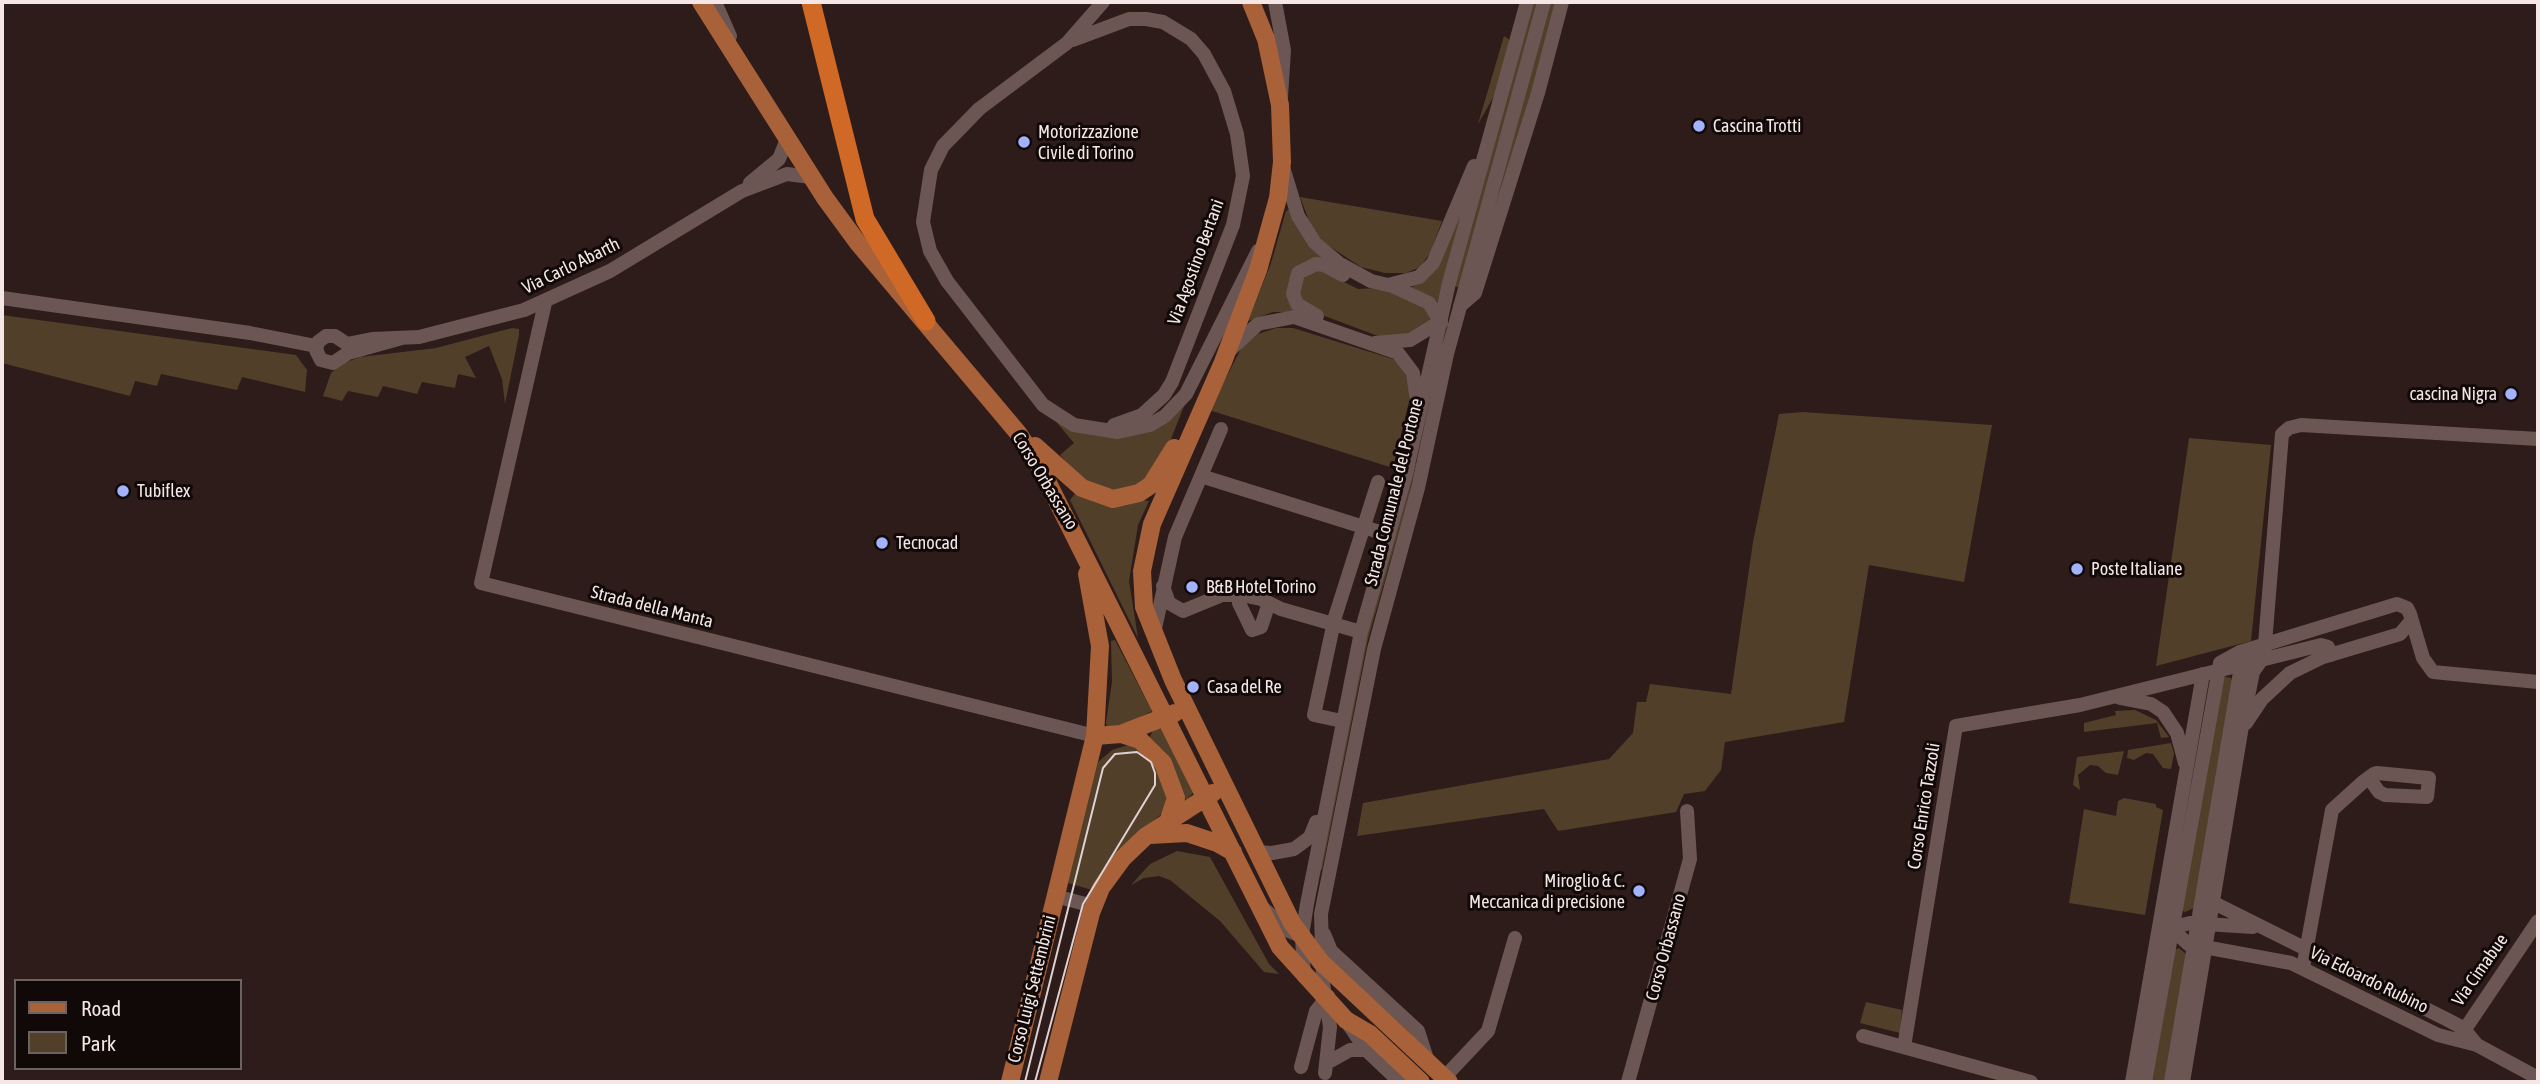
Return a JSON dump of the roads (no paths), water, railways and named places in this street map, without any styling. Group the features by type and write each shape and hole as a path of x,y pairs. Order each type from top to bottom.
{"highway":[{"path":"811,2 865,219 926,321"}],"main road":[{"name":"Corso Orbassano","path":"701,2 811,177 858,243 1018,433 1038,463 1075,531 1280,947 1325,1000 1346,1020 1370,1034 1421,1082"},
{"path":"1018,433 1082,488 1113,499 1139,493 1151,485 1168,461 1258,270 1273,222 1282,163 1280,105 1266,39 1251,2"},
{"path":"1243,304 1223,362 1153,524 1144,550 1141,588 1154,638 1196,729 1256,852 1302,936 1321,962 1445,1081"},
{"name":"Corso Luigi Settembrini","path":"1010,1082 1095,736 1100,646 1093,599 1075,531"},
{"path":"1095,736 1121,734 1178,713 1196,729"},
{"path":"1121,734 1140,740 1163,763 1176,798 1168,822"},
{"path":"1048,1082 1093,906 1101,888 1123,858 1146,836 1223,787"},
{"path":"1146,836 1187,833 1217,843 1233,853"}],"street":[{"path":"715,2 750,80"},
{"name":"Via Agostino Bertani","path":"1102,2 1067,43 979,109 943,146 931,170 923,222 930,251 947,281 1044,405 1074,425 1118,432 1135,430 1157,420 1177,405 1186,394 1273,222"},
{"path":"1275,2 1284,50 1280,105"},
{"name":"Strada Comunale del Portone","path":"1304,978 1302,936 1361,632 1416,436 1441,321 1527,2"},
{"name":"Strada Comunale del Portone","path":"1366,1050 1354,1049 1326,1068 1330,1027 1321,962 1321,921 1374,649 1415,499 1447,354 1544,2"},
{"path":"1375,343 1410,340 1441,321 1475,293 1538,93 1562,2"},
{"name":"Via Agostino Bertani","path":"1067,43 1129,19 1163,22 1191,39 1204,54 1224,91 1237,134 1243,176 1233,225 1172,382 1164,395 1142,415 1129,422 1099,429"},
{"path":"1388,285 1419,277 1433,263 1442,247 1454,209 1490,133"},
{"name":"Via Carlo Abarth","path":"343,349 483,323 545,303 610,271 741,191 779,159 787,139"},
{"path":"1282,163 1298,216 1315,243 1340,264 1371,281"},
{"name":"Via Carlo Abarth","path":"741,191 787,174 811,177"},
{"path":"1354,336 1335,323 1302,309 1293,294 1298,274 1316,264 1324,265 1354,279 1388,285 1429,303 1441,321 1447,354"},
{"name":"Via Carlo Abarth","path":"2,298 250,332 316,346"},
{"name":"Strada della Manta","path":"545,303 481,583 1095,736"},
{"path":"1223,362 1248,330 1282,317 1294,317 1375,343 1398,353 1413,373 1417,388 1416,436"},
{"name":"Via Carlo Abarth","path":"330,335 343,349 337,361 325,362 318,358 316,346 321,338 330,335"},
{"name":"Corso Enrico Tazzoli","path":"2204,923 2214,903 2253,672 2262,661 2280,439 2289,428 2301,425 2538,439"},
{"path":"1154,638 1175,537 1221,429"},
{"name":"Strada Comunale del Portone","path":"1201,476 1389,535"},
{"name":"Strada Comunale del Portone","path":"1342,721 1314,715 1334,624 1378,482"},
{"path":"1163,586 1169,603 1183,611 1222,595 1241,595 1361,632"},
{"path":"1241,595 1239,603 1252,631 1262,628 1269,603"},
{"path":"2403,629 2410,614 2403,606 2396,604 2385,609 2382,625 2403,629 2418,643 2426,664 2433,672 2538,682"},
{"name":"Corso Enrico Tazzoli","path":"2132,1082 2187,773 2209,673 2233,655 2385,609"},
{"name":"Corso Enrico Tazzoli","path":"2241,732 2262,699 2284,678 2331,655 2403,629"},
{"name":"Corso Enrico Tazzoli","path":"1904,1047 1956,726 2112,696 2321,645 2328,647 2331,655"},
{"name":"Corso Enrico Tazzoli","path":"2171,1082 2204,923 2241,666"},
{"path":"2145,1082 2209,673"},
{"name":"Corso Enrico Tazzoli","path":"2112,696 2151,704 2163,712 2177,733 2187,773"},
{"path":"2303,968 2332,810 2369,778"},
{"path":"1256,852 1280,853 1300,845 1310,837 1326,802"},
{"name":"Corso Orbassano","path":"1628,1082 1690,859 1687,811"},
{"name":"Corso Luigi Settembrini","path":"1055,896 1093,906"},
{"name":"Via Edoardo Rubino","path":"2214,903 2306,950 2538,1078"},
{"path":"1258,904 1289,931 1302,936 1308,934 1321,921 1331,951 1370,984 1418,1031 1429,1063"},
{"name":"Via Cimabue","path":"2460,1035 2538,921"},
{"name":"Via Edoardo Rubino","path":"2258,927 2182,923 2171,928 2182,941 2291,963 2460,1035"},
{"path":"1445,1081 1488,1031 1515,938"},
{"name":"Corso Enrico Tazzoli","path":"2183,1082 2194,1014 2200,946"},
{"path":"1301,1067 1316,1011 1341,980 1351,979 1370,984"},
{"path":"2180,1030 2194,1014"},
{"name":"Corso Orbassano","path":"1346,1020 1366,1050 1400,1082"},
{"name":"Corso Enrico Tazzoli","path":"2137,1054 2153,1035"},
{"path":"1863,1036 2031,1082"}],"tram line":[{"path":"1025,1082 1103,768 1115,754 1137,752 1151,762 1155,785 1083,904 1035,1082"}],"place":[{"name":"Cascina Trotti","path":"1699,126"},
{"name":"Motorizzazione Civile di Torino","path":"1024,142"},
{"name":"cascina Nigra","path":"2511,394"},
{"name":"Tubiflex","path":"123,491"},
{"name":"Tecnocad","path":"882,543"},
{"name":"Poste Italiane","path":"2077,569"},
{"name":"B&B Hotel Torino","path":"1192,587"},
{"name":"Casa del Re","path":"1193,687"},
{"name":"Miroglio & C. Meccanica di precisione","path":"1639,891"}]}
